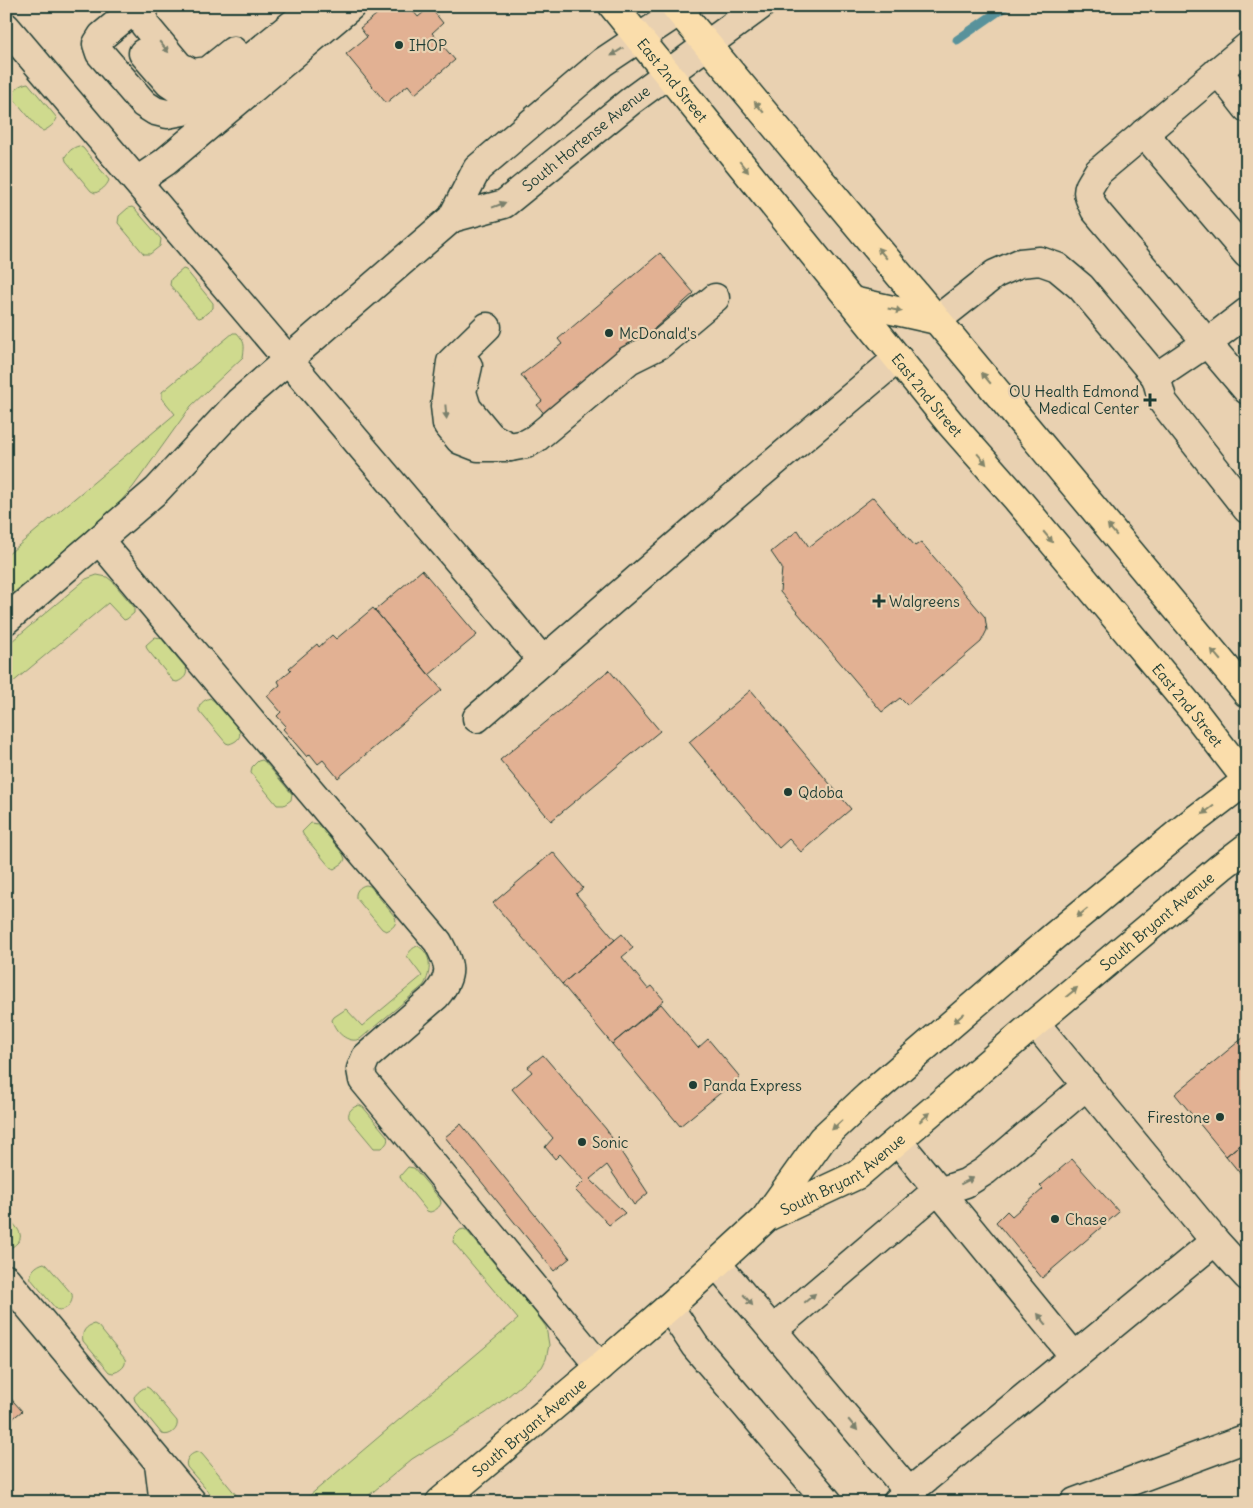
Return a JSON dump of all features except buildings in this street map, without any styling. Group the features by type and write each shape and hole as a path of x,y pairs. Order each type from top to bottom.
{"main road":[{"name":"East 2nd Street","path":"613,6 950,423 1196,714 1247,780"},
{"path":"680,8 707,46 1247,693"},
{"path":"852,301 937,320"},
{"path":"766,1217 822,1139 868,1096 1186,826 1247,780"},
{"name":"South Bryant Avenue","path":"440,1502 669,1307 766,1217 857,1174 1247,847"}],"lane":[{"path":"131,13 125,24 129,36 168,83 178,89 189,87 253,34 274,24 295,6"},
{"path":"131,13 102,36 97,44 100,53 144,104 155,112 167,114 183,110 198,101 315,6"},
{"path":"137,181 177,152 351,6"},
{"name":"South Hortense Avenue","path":"452,218 504,204 632,100 760,6"},
{"name":"South Hortense Avenue","path":"6,620 157,490 238,402 452,218 476,169 603,62 680,8"},
{"path":"6,26 543,661"},
{"path":"1247,47 1098,172 1088,189 1087,195 1095,210 1247,390"},
{"path":"1218,71 1247,108"},
{"path":"1144,134 1247,254"},
{"path":"937,320 995,274 1020,263 1040,261 1057,267 1081,287 1156,377 1163,402 1247,509"},
{"path":"443,453 494,463 526,462 540,455 638,372 665,354 719,302 659,345 629,360 535,439 526,444 510,447 491,437 467,408 462,392 466,370 487,326"},
{"path":"1156,377 1208,342 1247,312"},
{"path":"477,718 898,358"},
{"path":"99,540 438,942 445,955 449,978 436,996 366,1057 361,1069 363,1080 600,1367"},
{"path":"1035,1023 1215,1241 1247,1276"},
{"path":"773,1330 927,1199 940,1192 966,1183 985,1171 1087,1085"},
{"path":"898,1141 1074,1356"},
{"path":"716,1263 773,1330 903,1497 1215,1241"},
{"path":"6,1279 192,1502"},
{"path":"669,1307 695,1346 828,1502"},
{"path":"1075,1502 1247,1438"},
{"path":"159,1463 164,1502"}],"green space":[{"path":"28,83 57,118 51,126 43,131 39,129 13,98 17,88"},
{"path":"79,146 83,148 109,180 103,188 95,193 91,191 66,161 65,157 68,153"},
{"path":"132,207 161,239 160,246 150,254 144,254 118,223 119,216"},
{"path":"183,269 186,270 213,303 213,308 202,317 196,316 170,285 171,279"},
{"path":"233,333 237,333 243,341 243,357 191,406 133,487 120,502 93,526 6,599 6,556 175,414 162,398 162,392"},
{"path":"97,575 107,577 112,581 134,607 134,613 124,620 108,603 6,688 6,646 86,579"},
{"path":"155,637 161,638 186,668 186,675 179,681 173,681 147,649 146,645"},
{"path":"210,698 239,730 239,737 234,742 226,743 199,711 199,706"},
{"path":"262,760 292,794 291,800 284,805 277,805 251,773 252,767"},
{"path":"311,823 318,824 343,854 345,859 343,863 334,869 330,867 302,832"},
{"path":"366,885 370,886 395,917 395,924 392,928 386,931 382,929 356,898 358,889"},
{"path":"418,946 426,954 429,964 428,975 424,985 360,1039 351,1040 339,1033 332,1020 334,1017 346,1009 362,1026 422,976 407,956 414,947"},
{"path":"359,1105 363,1107 387,1136 386,1144 382,1148 374,1148 349,1118 351,1110"},
{"path":"408,1167 414,1168 440,1199 441,1203 435,1210 427,1211 401,1179 400,1176"},
{"path":"6,1216 18,1229 20,1240 11,1247 6,1248"},
{"path":"464,1229 546,1327 549,1345 542,1367 486,1413 412,1459 361,1502 302,1502 518,1319 453,1242 454,1236"},
{"path":"44,1263 72,1294 72,1301 63,1310 56,1309 31,1279 34,1269"},
{"path":"94,1324 98,1326 125,1359 124,1366 118,1371 109,1372 83,1341 85,1330"},
{"path":"147,1387 177,1421 177,1427 171,1433 162,1434 135,1401 135,1395"},
{"path":"199,1452 242,1502 217,1502 187,1467 186,1464 189,1456"}],"waterway":[{"path":"957,40 1006,6"}],"place":[{"name":"IHOP","path":"399,45"},
{"name":"McDonald's","path":"609,333"},
{"name":"OU Health Edmond Medical Center","path":"1150,400"},
{"name":"Walgreens","path":"879,601"},
{"name":"Qdoba","path":"788,792"},
{"name":"Panda Express","path":"693,1085"},
{"name":"Firestone","path":"1220,1117"},
{"name":"Sonic","path":"582,1142"},
{"name":"Chase","path":"1055,1219"}]}
